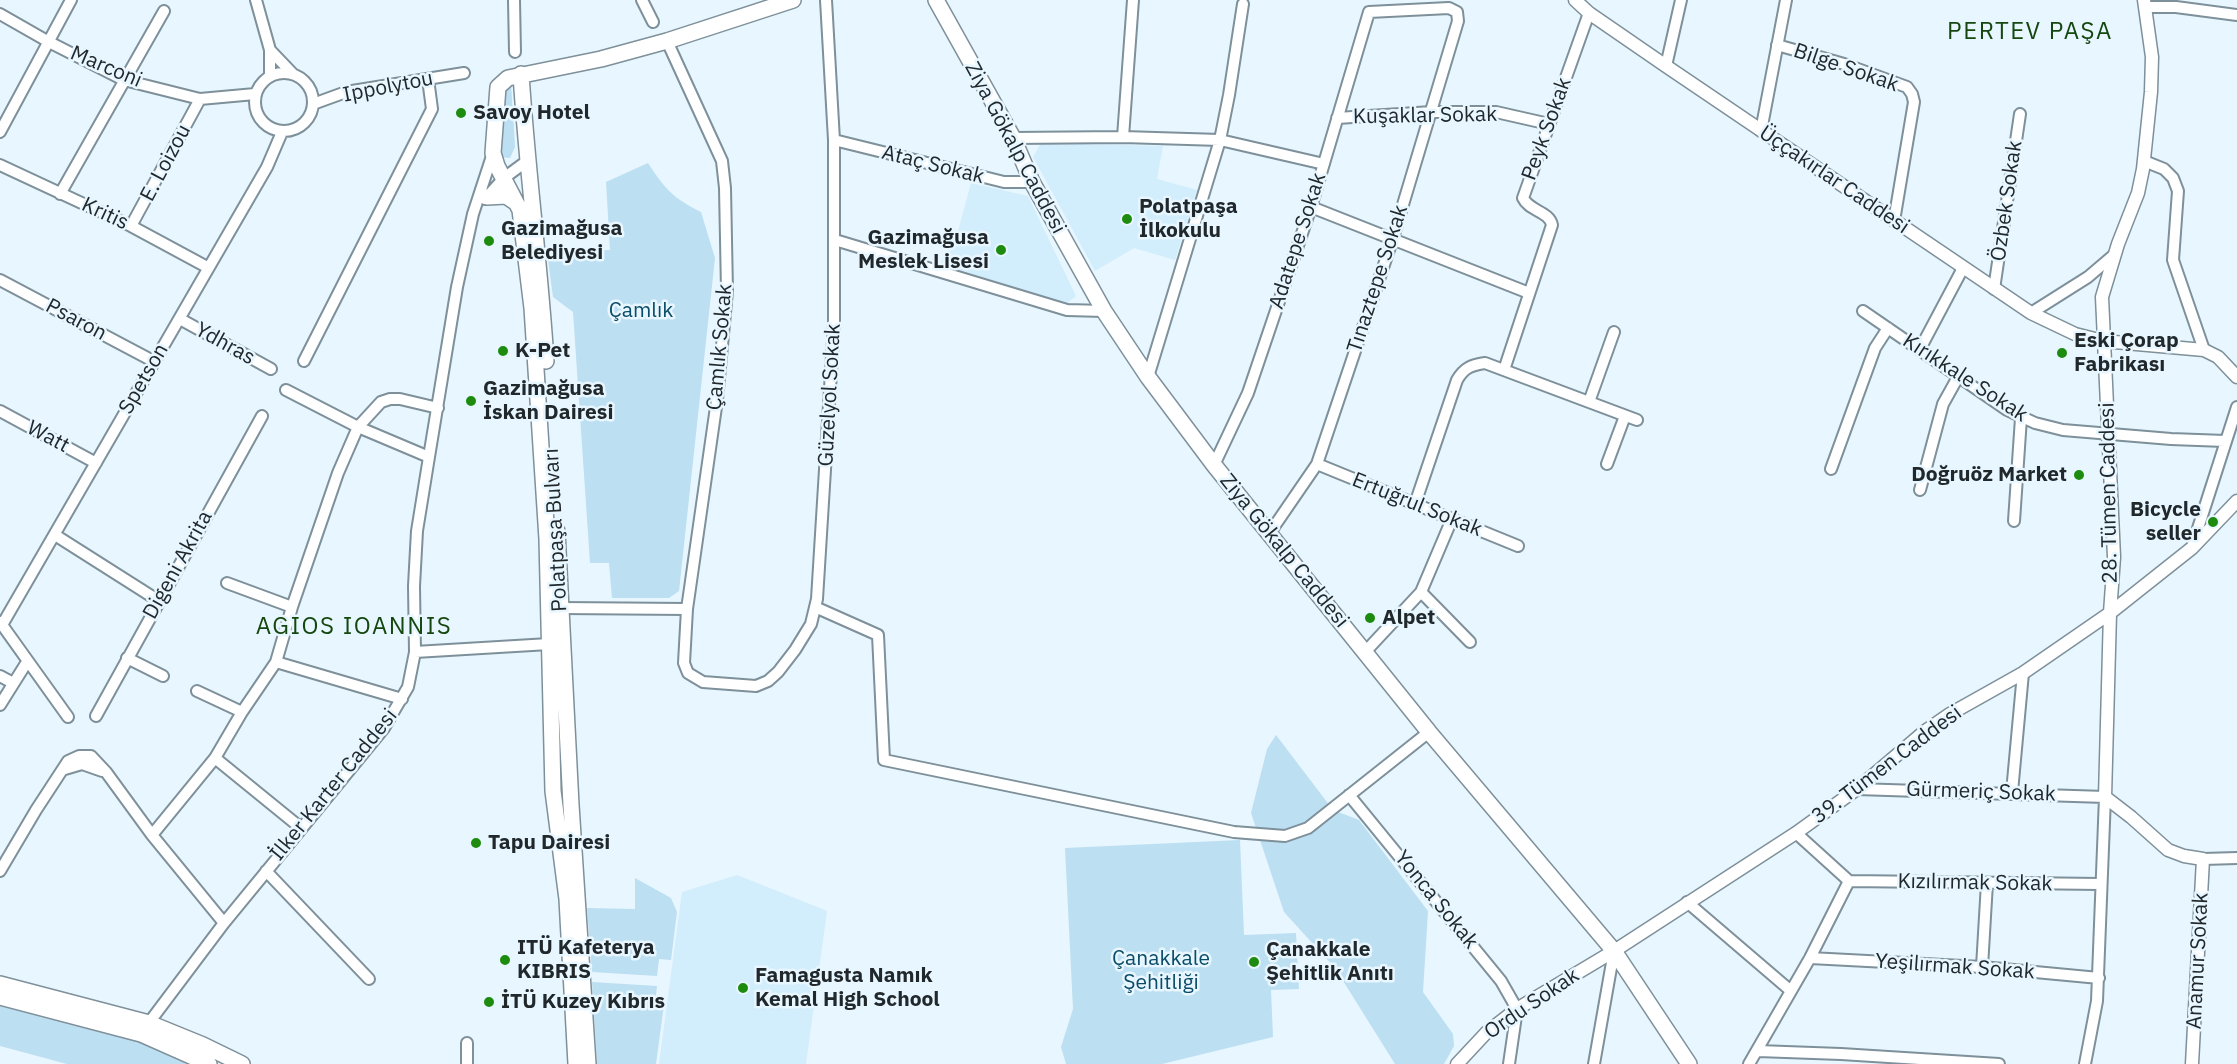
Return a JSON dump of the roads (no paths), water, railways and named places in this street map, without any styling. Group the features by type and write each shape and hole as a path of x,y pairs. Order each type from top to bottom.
{"main road":[{"path":"521,74 601,59 667,41 793,0"},
{"name":"Ziya Gökalp Caddesi","path":"936,0 1013,138 1032,182 1104,311 1148,377 1214,465 1429,732 1614,951 1689,1064"},
{"name":"Polatpaşa Bulvarı","path":"576,1064 572,899 560,608 542,308 527,161 521,74 508,78 498,87 493,153 497,166 520,210 532,308 547,539 553,791 572,899 588,1064"},
{"path":"487,197 506,196 515,202"},
{"path":"0,984 203,1045 242,1064"},
{"path":"0,997 145,1028 209,1064"}],"street":[{"path":"0,132 71,0"},
{"path":"256,0 270,50 270,76"},
{"path":"514,0 515,52"},
{"path":"642,0 653,22"},
{"name":"Güzelyol Sokak","path":"684,663 688,673 703,682 756,686 778,672 795,650 811,624 815,607 829,436 834,324 834,140 826,0"},
{"path":"1123,137 1132,0"},
{"name":"Üççakırlar Caddesi","path":"1575,0 1589,13 1666,66 2031,313 2075,334 2103,341 2204,350"},
{"path":"1666,66 1681,0"},
{"path":"1761,130 1786,0"},
{"path":"1148,377 1220,140 1243,4"},
{"path":"2145,4 2237,15"},
{"name":"28. Tümen Caddesi","path":"2085,1064 2093,1028 2099,978 2110,613 2114,557 2102,297 2138,193 2144,161 2152,57 2145,4"},
{"name":"Adatepe Sokak","path":"1214,465 1248,393 1311,207 1369,12 1449,8 1457,12"},
{"path":"60,194 164,11"},
{"name":"Tınaztepe Sokak","path":"1269,534 1317,464 1393,238 1458,21 1457,12"},
{"name":"Peyk Sokak","path":"1504,370 1552,225 1549,217 1526,204 1523,198 1589,13"},
{"name":"Marconi","path":"0,14 124,80 200,99 255,94"},
{"name":"Çamlık Sokak","path":"667,41 722,161 725,188 727,291 717,400 687,609 684,663"},
{"name":"Bilge Sokak","path":"1777,45 1844,64 1906,87 1912,94 1914,102 1894,221"},
{"path":"270,50 292,74"},
{"path":"281,72 292,74 301,78 308,85 313,104 310,115 294,130 282,132 271,129 256,113 255,94 263,81 270,76 281,72"},
{"name":"Ippolytou","path":"313,104 346,92 464,73"},
{"path":"304,361 432,109 428,79"},
{"name":"E. Loizou","path":"132,226 200,99"},
{"name":"Kuşaklar Sokak","path":"1337,118 1432,112 1496,112 1549,124"},
{"name":"Özbek Sokak","path":"1994,289 2020,114"},
{"name":"Spetson","path":"1,624 55,536 153,361 180,319 207,267 267,167 282,132"},
{"path":"1013,138 1123,137 1220,140 1324,164"},
{"name":"Ataç Sokak","path":"834,140 1004,183 1032,182"},
{"name":"İlker Karter Caddesi","path":"145,1028 224,923 384,728 402,699 413,669 415,652 414,586 417,531 457,287 473,214 493,153"},
{"name":"İlker Karter Caddesi","path":"473,214 504,178 527,161"},
{"path":"2144,161 2164,169 2173,178 2178,191 2173,261 2204,350 2218,357 2237,377"},
{"name":"Kritis","path":"0,165 132,226 207,267"},
{"path":"1311,207 1529,293"},
{"path":"835,240 1066,310 1104,311"},
{"path":"2031,313 2088,277 2115,254"},
{"path":"1920,349 1963,268"},
{"name":"Psaron","path":"0,280 153,361"},
{"name":"Kırıkkale Sokak","path":"1863,311 2021,418 2063,430 2226,441"},
{"name":"Ydhras","path":"180,319 271,369"},
{"path":"1831,469 1875,348 1888,328"},
{"path":"1589,402 1614,332"},
{"path":"1415,504 1457,380 1463,370 1472,365 1485,363 1637,420"},
{"path":"1920,490 1943,404 1958,377"},
{"path":"286,390 358,427 429,457"},
{"path":"152,835 215,758 242,712 276,662 292,607 338,473 358,427 381,402 390,399 400,399 438,408"},
{"path":"2192,548 2237,407"},
{"name":"Watt","path":"0,411 96,463"},
{"name":"Digeni Akrita","path":"96,716 262,416"},
{"path":"1607,464 1625,416"},
{"path":"2014,521 2021,418"},
{"name":"Ertuğrul Sokak","path":"1317,464 1518,546"},
{"name":"39. Tümen Caddesi","path":"1614,951 1796,833 1857,789 1924,732 1950,714 2024,672 2110,613 2192,548 2237,501"},
{"path":"1366,651 1421,592 1452,519"},
{"path":"55,536 159,601"},
{"path":"227,583 292,607"},
{"path":"1421,592 1470,642"},
{"path":"815,607 878,635 884,760 1234,832 1285,836 1308,828 1429,732"},
{"path":"560,608 687,609"},
{"path":"1,624 68,717"},
{"path":"415,652 549,644"},
{"path":"127,658 163,676"},
{"path":"0,705 27,662"},
{"path":"276,662 402,699"},
{"path":"2012,792 2024,672"},
{"path":"0,676 13,683"},
{"path":"197,691 242,712"},
{"path":"1,867 68,761 80,756 91,756 224,923"},
{"path":"215,758 301,828"},
{"name":"Gürmeriç Sokak","path":"1857,789 2012,792 2105,797"},
{"name":"Yonca Sokak","path":"1349,795 1501,981 1518,1009"},
{"path":"2105,797 2168,850 2184,856 2203,859 2237,858"},
{"path":"1749,1064 1810,958 1850,881 1796,833"},
{"name":"Anamur Sokak","path":"2192,1064 2203,859"},
{"path":"266,871 369,979"},
{"name":"Kızılırmak Sokak","path":"1850,881 2101,884"},
{"path":"1982,967 1987,883"},
{"path":"1687,902 1791,991"},
{"path":"1594,1064 1614,951"},
{"name":"Ordu Sokak","path":"1457,1064 1486,1033 1518,1009 1614,951"},
{"name":"Yeşilırmak Sokak","path":"1810,958 1982,967 2099,978"},
{"path":"1509,1064 1518,1009"},
{"path":"467,1043 467,1064"},
{"path":"1758,1051 1840,1059 2000,1064"}],"place":[{"name":"Savoy Hotel","path":"461,113"},
{"name":"Polatpaşa İlkokulu","path":"1127,219"},
{"name":"Gazimağusa Belediyesi","path":"489,241"},
{"name":"Gazimağusa Meslek Lisesi","path":"1001,250"},
{"name":"K-Pet","path":"503,351"},
{"name":"Eski Çorap Fabrikası","path":"2062,353"},
{"name":"Gazimağusa İskan Dairesi","path":"471,401"},
{"name":"Doğruöz Market","path":"2079,475"},
{"name":"Bicycle seller","path":"2213,522"},
{"name":"Alpet","path":"1370,618"},
{"name":"Tapu Dairesi","path":"476,843"},
{"name":"ITÜ Kafeterya KIBRIS","path":"505,960"},
{"name":"Çanakkale Şehitlik Anıtı","path":"1254,962"},
{"name":"Famagusta Namık Kemal High School","path":"743,988"},
{"name":"İTÜ Kuzey Kıbrıs","path":"489,1002"}],"district":[{"name":"PERTEV PAŞA","path":"2030,32"},
{"name":"AGIOS IOANNIS","path":"354,627"}],"park label":[{"name":"Çamlık","path":"641,311"},
{"name":"Çanakkale Şehitliği","path":"1161,971"}]}
